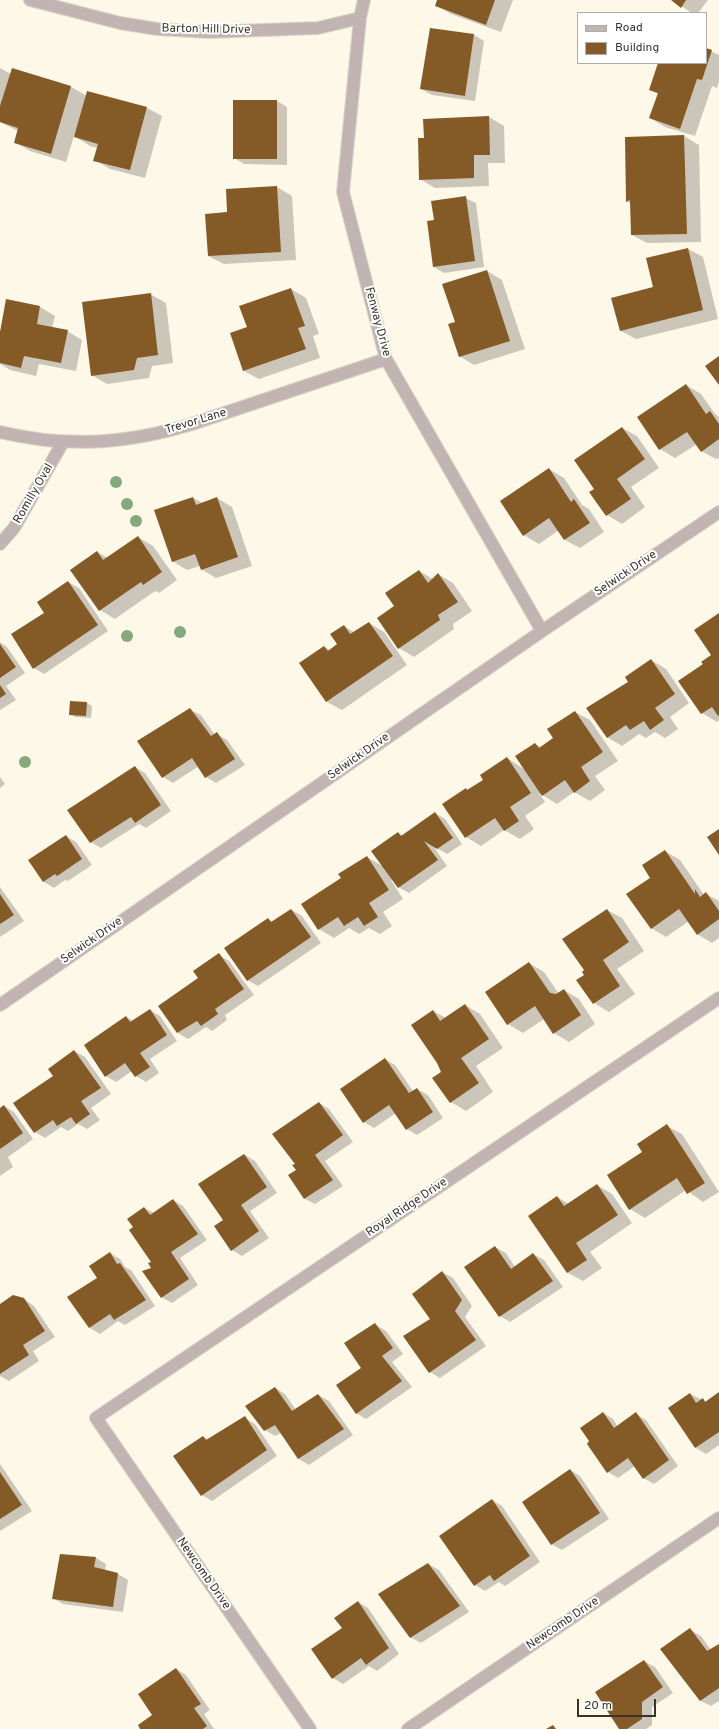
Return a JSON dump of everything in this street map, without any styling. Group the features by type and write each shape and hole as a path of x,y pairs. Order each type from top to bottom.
{"street":[{"name":"Barton Hill Drive","path":"30,0 120,23 157,29 209,32 318,28 360,18"},
{"name":"Fenway Drive","path":"364,0 360,18 343,192 386,359 542,631"},
{"name":"Trevor Lane","path":"0,432 64,442 110,442 165,433 386,359"},
{"name":"Romilly Oval","path":"0,544 14,528 64,442"},
{"name":"Selwick Drive","path":"0,1005 542,631 719,512"},
{"name":"Royal Ridge Drive","path":"96,1418 719,998"},
{"name":"Newcomb Drive","path":"96,1418 310,1729"},
{"name":"Newcomb Drive","path":"408,1729 719,1518"}],"building":[{"path":"437,0 495,0 486,25 435,6"},
{"path":"671,0 686,0 681,8"},
{"path":"430,28 474,34 465,96 420,89"},
{"path":"707,48 712,50 702,80 697,79 680,129 649,118 658,93 649,90 658,64 707,64"},
{"path":"12,68 71,86 51,154 14,143 18,128 0,122 0,106"},
{"path":"87,91 147,107 130,170 93,161 98,144 74,137"},
{"path":"233,100 277,100 277,159 233,159"},
{"path":"489,116 490,155 474,155 474,178 419,180 418,138 424,138 423,119"},
{"path":"684,135 687,234 631,235 630,200 626,202 625,137"},
{"path":"277,186 281,252 208,256 205,214 227,212 226,189"},
{"path":"466,196 475,261 433,267 427,221 434,220 431,201"},
{"path":"688,248 703,310 620,331 611,298 653,287 646,258"},
{"path":"487,270 510,341 459,357 448,324 455,322 442,284"},
{"path":"291,288 305,326 298,328 306,349 243,371 230,333 247,327 239,306"},
{"path":"151,293 158,355 137,358 134,370 91,376 82,302"},
{"path":"6,299 40,306 37,324 68,330 61,363 24,356 21,368 0,363 0,332"},
{"path":"719,356 719,385 705,366"},
{"path":"686,384 706,414 710,411 719,424 719,439 701,452 687,432 659,450 637,417"},
{"path":"622,427 645,459 617,479 631,499 606,516 589,492 594,489 574,460"},
{"path":"549,468 571,502 574,499 590,523 564,540 549,518 523,536 500,501"},
{"path":"193,497 196,505 217,497 238,557 201,570 195,554 172,562 154,510"},
{"path":"138,536 162,572 143,585 141,582 99,611 70,570 97,551 103,560"},
{"path":"419,570 428,583 438,573 458,602 438,615 440,620 398,649 377,618 394,606 385,593"},
{"path":"68,581 98,625 33,669 11,634 44,613 37,602"},
{"path":"719,613 718,716 712,707 701,714 678,681 703,664 701,662 711,655 694,630"},
{"path":"369,622 393,656 326,702 299,663 324,646 328,651 337,644 330,634 344,625 350,634"},
{"path":"0,644 16,667 0,678"},
{"path":"651,659 675,694 655,708 664,720 650,730 644,721 630,730 626,725 607,738 586,708 628,682 625,677"},
{"path":"0,685 6,694 0,698"},
{"path":"70,701 87,702 86,716 69,715"},
{"path":"190,708 211,736 217,732 235,759 205,778 192,758 162,778 137,741"},
{"path":"575,711 603,752 581,767 590,781 574,793 565,780 542,796 515,756 535,743 539,748 553,738 547,729"},
{"path":"507,757 531,793 510,807 519,821 504,831 495,818 465,838 442,804 466,788 467,790 483,780 480,775"},
{"path":"135,766 161,805 135,823 131,817 90,843 67,810"},
{"path":"435,812 453,838 437,849 424,841 438,860 398,888 371,851 398,832 401,836"},
{"path":"719,829 719,855 707,837"},
{"path":"66,835 82,859 57,876 55,874 43,882 28,860"},
{"path":"665,850 695,894 695,889 700,897 706,892 719,911 719,919 697,935 679,909 651,929 626,894 650,878 642,865"},
{"path":"367,856 389,890 369,903 378,917 364,926 358,917 344,926 338,917 318,930 301,904 341,878 338,874"},
{"path":"0,894 14,915 0,924"},
{"path":"291,909 311,937 247,981 224,948 268,918 271,922"},
{"path":"607,909 629,942 603,960 620,986 593,1004 576,980 584,975 582,972 584,970 562,939"},
{"path":"219,953 244,989 215,1009 218,1014 201,1026 197,1021 177,1033 158,1006 198,978 193,971"},
{"path":"529,962 550,993 556,994 564,989 581,1015 553,1034 535,1006 507,1025 485,992"},
{"path":"465,1004 489,1039 461,1058 479,1083 450,1103 432,1078 441,1072 437,1063 411,1025 433,1010 440,1021"},
{"path":"150,1009 167,1035 140,1053 150,1067 135,1077 125,1063 105,1077 84,1045 126,1016 130,1022"},
{"path":"74,1050 101,1088 81,1101 90,1114 76,1124 71,1117 57,1126 53,1120 34,1133 13,1103 53,1076 48,1069"},
{"path":"385,1058 409,1093 417,1088 433,1112 406,1130 389,1105 363,1123 340,1089"},
{"path":"319,1102 343,1135 315,1155 333,1180 304,1199 288,1175 296,1170 292,1165 295,1164 272,1134"},
{"path":"4,1105 23,1133 0,1149 0,1108"},
{"path":"667,1124 705,1183 687,1194 677,1178 629,1210 607,1175 642,1152 637,1144"},
{"path":"244,1154 267,1187 241,1205 259,1231 231,1251 214,1226 223,1220 198,1184"},
{"path":"597,1184 618,1215 576,1243 587,1260 567,1273 528,1216 557,1196 564,1206"},
{"path":"173,1199 198,1234 171,1252 189,1279 161,1298 142,1271 151,1268 148,1263 151,1262 129,1230 133,1227 127,1219 144,1207 150,1215"},
{"path":"495,1246 511,1269 533,1253 553,1281 499,1317 464,1267"},
{"path":"110,1252 117,1264 120,1263 146,1300 114,1320 110,1314 89,1328 67,1297 97,1278 89,1266"},
{"path":"442,1271 462,1300 455,1311 476,1340 429,1373 403,1336 430,1319 412,1294"},
{"path":"13,1295 24,1298 45,1331 23,1345 29,1355 0,1374 0,1304"},
{"path":"375,1323 393,1348 382,1356 402,1381 356,1414 336,1385 361,1368 344,1343"},
{"path":"275,1387 292,1411 318,1394 344,1429 298,1459 275,1425 264,1431 245,1406"},
{"path":"719,1392 719,1432 695,1448 668,1408 690,1393 696,1403 703,1398 705,1402"},
{"path":"603,1412 614,1428 636,1412 669,1460 643,1479 628,1458 607,1473 587,1444 589,1441 580,1428"},
{"path":"245,1416 267,1450 201,1496 173,1456 203,1436 206,1440"},
{"path":"570,1469 600,1513 551,1545 522,1502"},
{"path":"0,1472 22,1505 0,1519"},
{"path":"492,1499 530,1556 494,1581 490,1575 474,1586 439,1536"},
{"path":"60,1554 96,1557 94,1567 118,1573 113,1607 52,1599"},
{"path":"428,1563 460,1606 410,1638 378,1594"},
{"path":"358,1601 389,1648 366,1665 361,1658 332,1679 311,1649 342,1628 334,1618"},
{"path":"690,1628 707,1651 719,1644 719,1688 700,1701 660,1649"},
{"path":"644,1660 663,1687 642,1702 642,1719 627,1729 619,1729 595,1692"},
{"path":"176,1668 201,1704 194,1708 207,1726 203,1729 140,1729 138,1725 152,1715 138,1694"},
{"path":"553,1725 556,1729 546,1729"}]}
